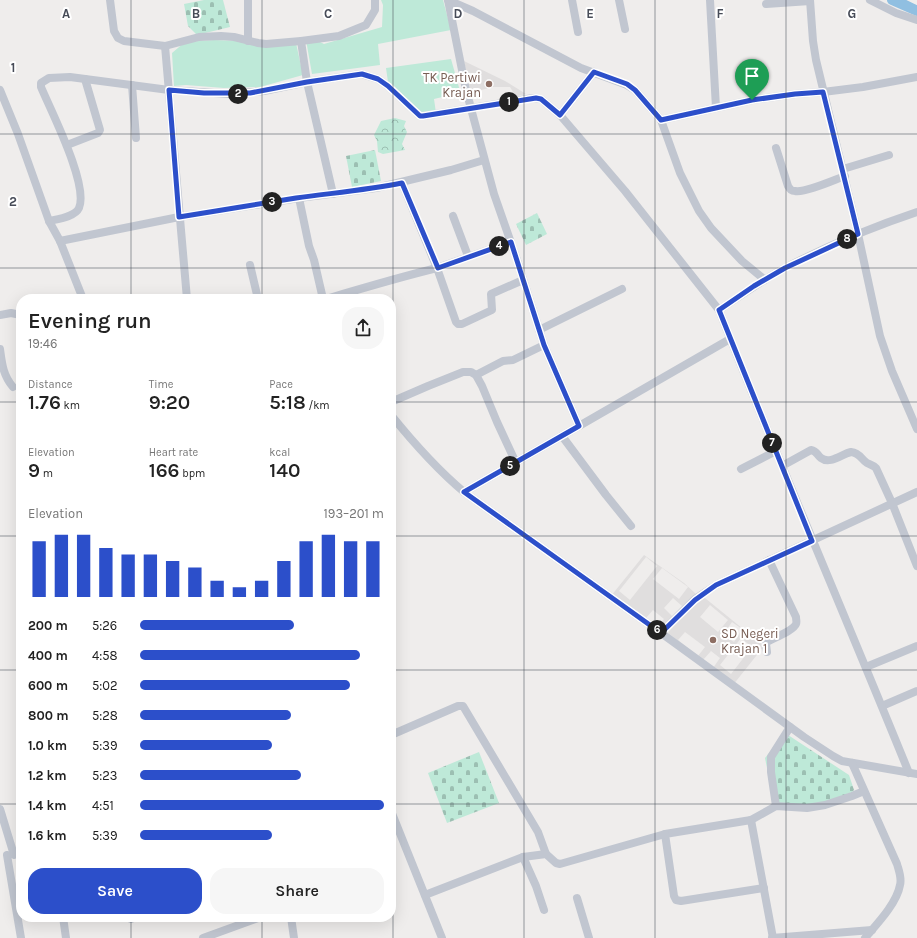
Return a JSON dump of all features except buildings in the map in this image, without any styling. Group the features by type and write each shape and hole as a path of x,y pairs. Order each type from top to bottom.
{"street":[{"path":"110,0 114,31 118,38 124,41 165,46 199,37 234,37 266,44 338,36 366,25 376,10 375,0"},
{"path":"248,0 248,40"},
{"path":"448,0 581,68 627,84 635,90 661,120 680,173 699,211 711,228 742,261 764,280"},
{"path":"448,0 470,108 494,194 544,345 579,426"},
{"path":"572,0 578,32"},
{"path":"619,0 625,29"},
{"path":"710,0 716,108"},
{"path":"766,4 810,0 813,41 823,92 844,173 881,343 917,429"},
{"path":"870,0 896,13 917,20"},
{"path":"301,41 307,82 333,194"},
{"path":"165,46 187,294"},
{"path":"560,115 594,72"},
{"path":"49,221 70,215 77,210 80,206 81,195 76,167 41,87 41,83 49,78 58,77 85,79 210,94 250,93 307,82 362,74 370,75 388,86 420,116 536,98 541,99 560,115 629,196 719,310 812,541 882,706 913,773"},
{"path":"661,120 759,99 862,87 917,77"},
{"path":"67,145 98,133 100,130 85,79"},
{"path":"132,85 136,138"},
{"path":"0,90 18,134 49,221 60,242 81,294"},
{"path":"776,148 789,188 794,191 806,190 889,155"},
{"path":"60,242 179,217 402,183 484,160"},
{"path":"402,183 438,268 456,322 458,324 462,324 491,310 491,294 523,280"},
{"path":"299,198 309,246 324,294"},
{"path":"719,310 785,268 858,234 917,212"},
{"path":"453,216 468,256"},
{"path":"344,294 382,284 408,275 438,268 468,256 511,242"},
{"path":"250,265 257,294"},
{"path":"539,330 622,289"},
{"path":"0,315 11,313 16,314"},
{"path":"464,492 730,339"},
{"path":"476,376 503,361 513,360 544,345"},
{"path":"0,349 3,371 13,387"},
{"path":"396,400 467,371 476,376 482,386 516,463"},
{"path":"396,421 415,443 464,492 790,727 842,761 913,773"},
{"path":"562,436 606,495 632,526"},
{"path":"782,466 812,450 815,450 821,458 828,460 832,460 848,452 856,453 867,463 875,466 892,503 917,566"},
{"path":"742,469 776,451"},
{"path":"661,633 698,597 716,585 917,492"},
{"path":"767,652 766,644 768,642 792,629 796,626 797,622 769,560"},
{"path":"866,667 917,646"},
{"path":"882,706 917,691"},
{"path":"396,732 458,706 463,706 538,832 546,854 556,863 560,864 665,834 751,820 776,806 807,808 825,805 864,791"},
{"path":"776,806 771,758 790,727"},
{"path":"852,762 901,876 900,885 894,900 866,938"},
{"path":"0,809 10,855 16,900"},
{"path":"751,820 773,938 872,930"},
{"path":"396,823 442,938"},
{"path":"665,834 674,896 676,900 681,901 764,888"},
{"path":"426,895 523,857 546,854"},
{"path":"523,857 536,886 544,910"},
{"path":"577,898 589,938"},
{"path":"19,922 21,938"},
{"path":"64,922 66,938"},
{"path":"203,938 247,922"},
{"path":"292,922 294,938"}],"shaded area":[{"name":"TK Pertiwi Krajan","path":"464,61 505,81 526,94 474,107","holes":["492,87 510,87 515,95 475,106 471,93"]},
{"path":"644,555 684,583 696,594 659,633 611,596","holes":["646,557 657,566 630,600 619,591","662,568 688,587 679,599 653,579","673,598 682,606 672,616 664,608","653,610 664,619 656,628 645,619"]},
{"name":"SD Negeri Krajan 1","path":"700,594 764,646 733,685 668,633","holes":["710,605 728,620 718,632 700,617","732,622 742,629 734,642 723,635","685,632 705,647 698,656 678,640","741,638 752,647 731,674 720,665","711,651 720,658 713,668 703,660"]}],"green space":[{"path":"204,0 223,0 230,27 197,35 188,26 184,4"},
{"path":"381,0 443,0 451,30 378,44 380,65 312,74 306,40 314,39 324,44 382,27 383,5"},
{"path":"214,40 296,43 303,75 260,87 224,88 186,85 174,86 172,53 185,42"},
{"path":"451,59 460,91 459,93 434,99 436,113 422,114 388,82 386,68"},
{"path":"395,118 406,121 404,126 407,132 402,144 405,150 383,154 378,152 377,141 374,135 381,121"},
{"path":"375,150 381,181 352,187 346,156"},
{"path":"537,213 547,234 526,245 516,224"},
{"path":"785,733 849,775 854,790 810,808 774,803 765,758"},
{"path":"479,752 499,803 447,823 428,773"}],"waterway":[{"path":"892,0 917,11"},
{"path":"903,0 917,7"}],"place":[{"name":"TK Pertiwi Krajan","path":"489,84"},
{"name":"SD Negeri Krajan 1","path":"713,640"}],"route":[{"path":"594,72 627,84 635,90 661,120 752,100 823,92 858,234 785,268 754,286 719,310 812,541 716,585 698,597 661,633 464,492 579,426 544,345 511,242 468,256 438,268 402,183 179,217 169,90 229,94 250,93 307,82 362,74 370,75 388,86 420,116 536,98 541,99 560,115 594,72"}]}
